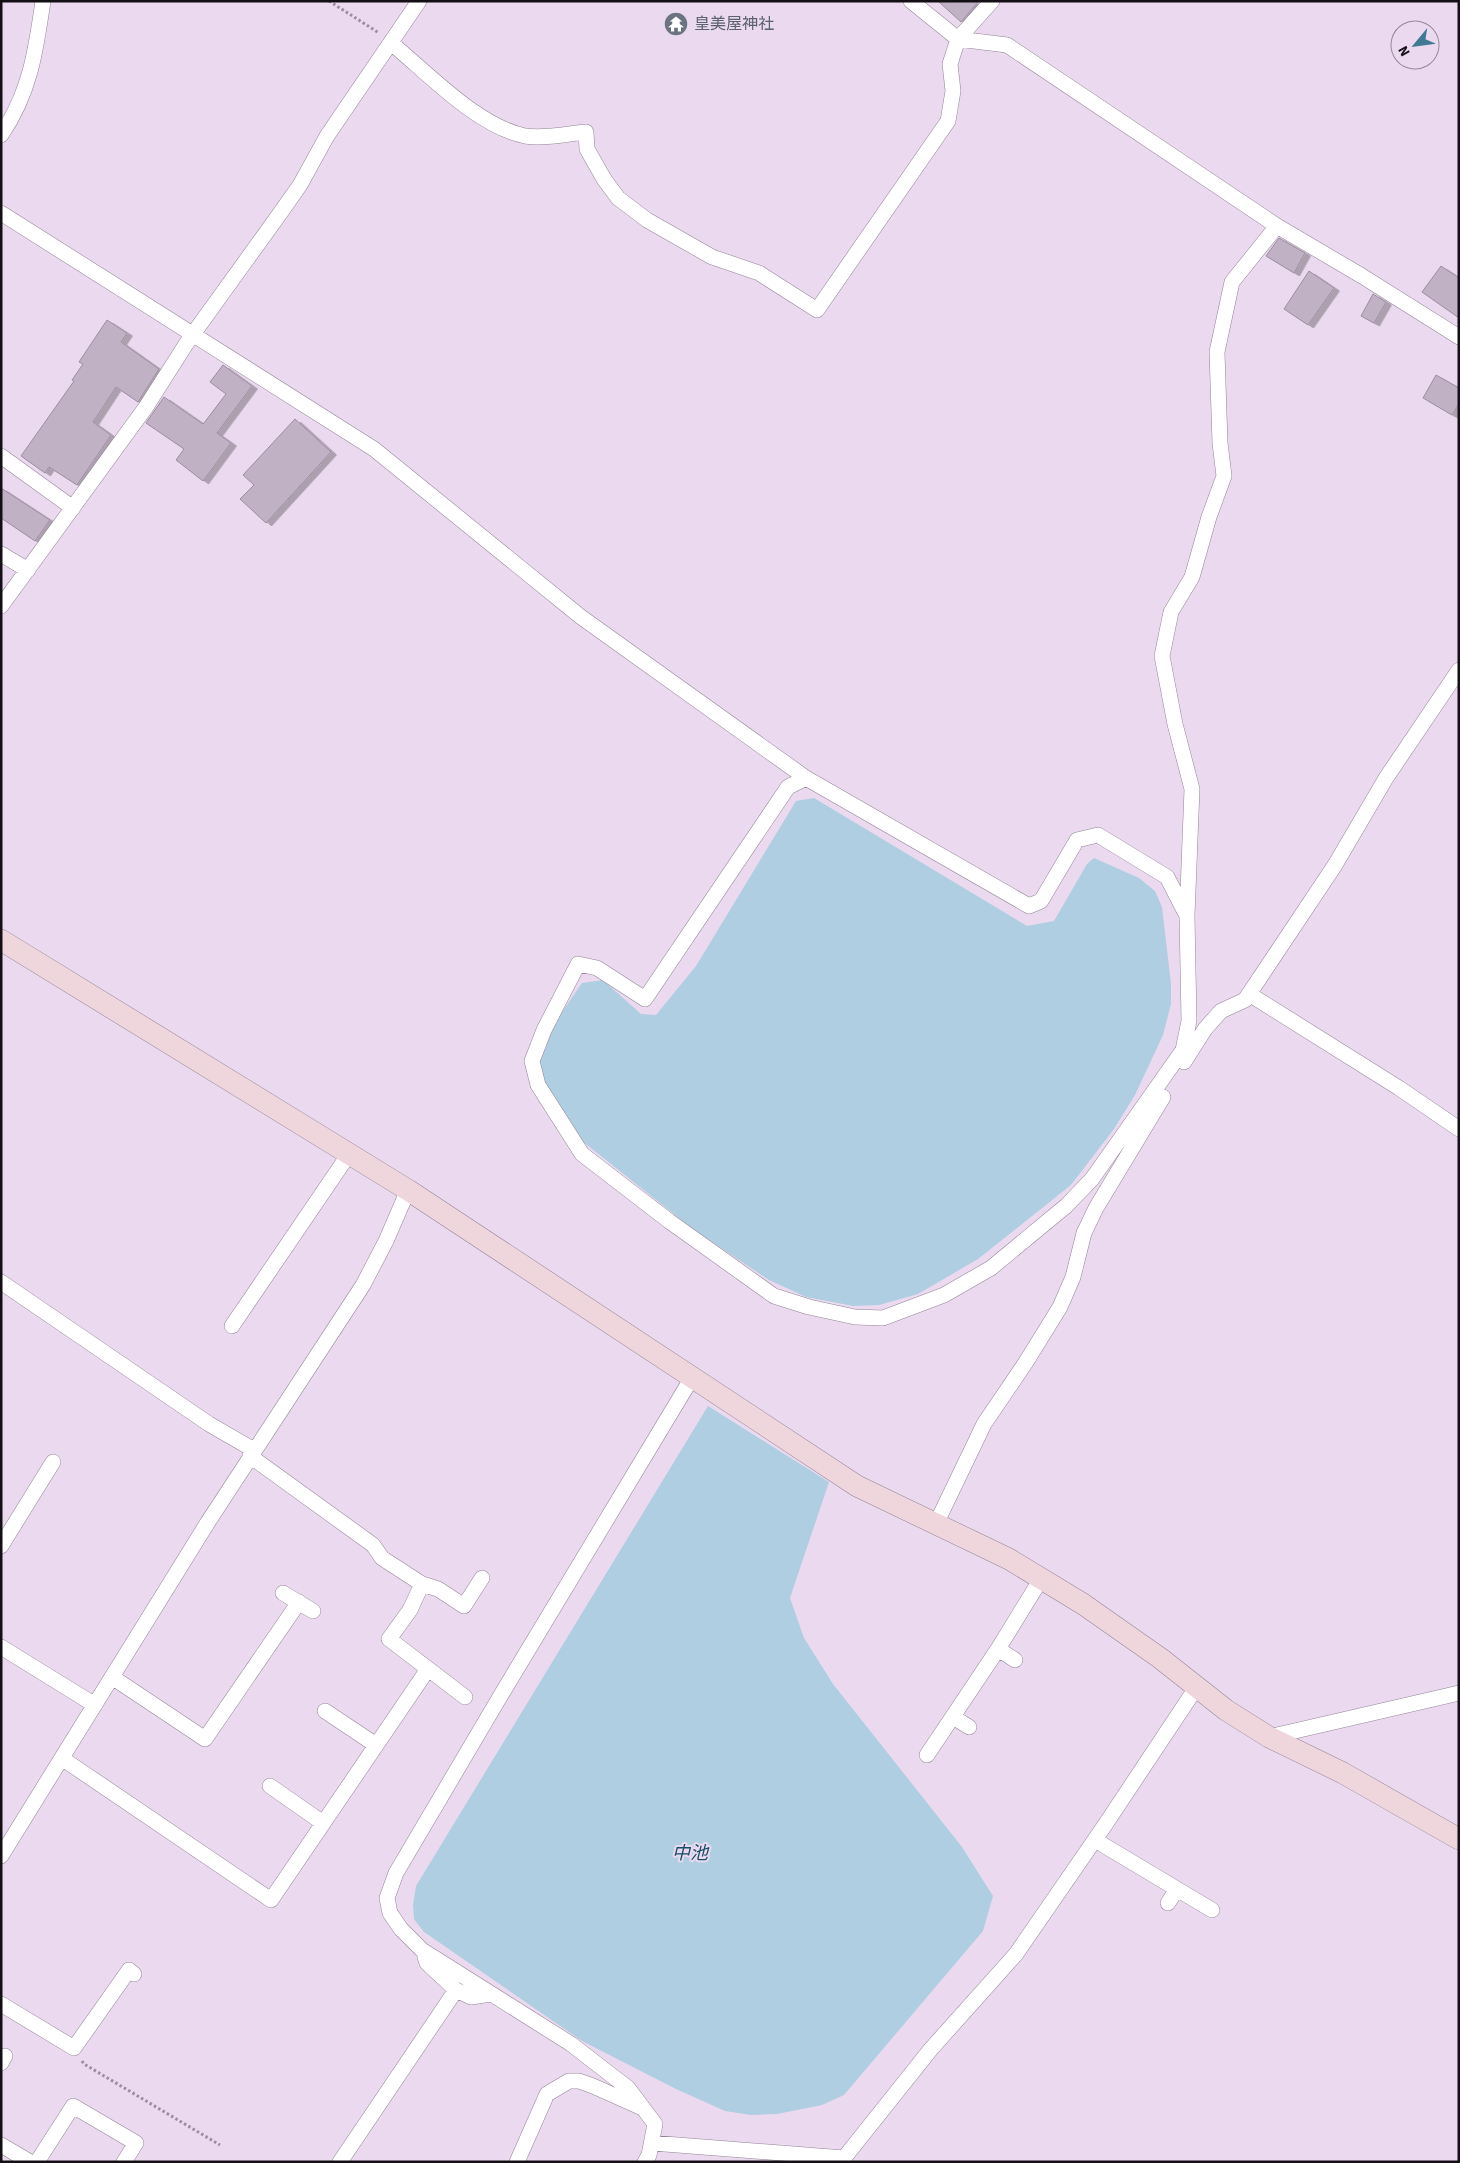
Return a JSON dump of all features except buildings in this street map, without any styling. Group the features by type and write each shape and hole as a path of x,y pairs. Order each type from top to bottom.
{"street":[{"path":"1,135 15,115 31,73 43,1"},
{"path":"1,606 146,407 193,335 300,185 327,136 419,1"},
{"path":"911,1 958,39 1007,45 1277,226 1362,276 1459,337"},
{"path":"392,43 466,106 494,125 525,136 548,137 586,132 587,149 604,179 618,198 647,220 712,257 759,273 817,310 948,121 953,91 950,64 958,39 992,1"},
{"path":"1,213 374,449 581,617 806,778 1029,906 1041,901 1076,840 1098,835 1167,877 1187,916"},
{"path":"806,778 788,787 644,999 597,968 578,964 544,1030 532,1061 538,1085 582,1154 669,1221 774,1296 809,1307 855,1317 883,1318 944,1294 991,1268 1066,1206 1092,1180 1183,1050 1189,1021 1187,916 1192,789 1175,724 1162,656 1171,612 1192,576 1209,517 1224,476 1220,443 1217,352 1232,282 1277,226"},
{"path":"1,456 73,508"},
{"path":"1,554 28,570"},
{"path":"936,1524 984,1424 1060,1307 1073,1277 1084,1234 1096,1208 1205,1029 1221,1011 1245,1000 1335,865 1386,778 1459,670"},
{"path":"1,940 408,1190 693,1376 857,1486 1009,1560 1083,1604 1160,1658 1226,1710 1269,1737 1343,1773 1459,1839"},
{"path":"1249,994 1399,1088 1459,1129"},
{"path":"232,1326 349,1154"},
{"path":"1,1856 252,1453 363,1285 386,1241 408,1190"},
{"path":"1,1282 252,1453 373,1545 382,1558 422,1584 438,1589 464,1606 482,1578"},
{"path":"646,2162 655,2124 628,2088 572,2044 422,1950 401,1929 390,1913 387,1898 396,1874 501,1695 693,1376"},
{"path":"1,1546 54,1462"},
{"path":"927,1755 998,1649 1041,1579"},
{"path":"422,1584 410,1610 389,1639 465,1697"},
{"path":"283,1592 313,1611"},
{"path":"112,1677 205,1739 298,1602"},
{"path":"1,1647 95,1705"},
{"path":"998,1649 1015,1660"},
{"path":"63,1759 271,1900 428,1669"},
{"path":"652,2143 834,2159 844,2158 931,2049 1016,1954 1095,1840 1196,1688"},
{"path":"1269,1737 1459,1693"},
{"path":"326,1711 376,1745"},
{"path":"953,1716 969,1727"},
{"path":"270,1786 323,1823"},
{"path":"1095,1840 1212,1910"},
{"path":"1168,1903 1177,1889"},
{"path":"422,1950 427,1963 456,1990 471,1996 491,1994"},
{"path":"1,2004 74,2048 129,1970 134,1974"},
{"path":"340,2162 456,1990"},
{"path":"517,2162 547,2094 568,2082 579,2082 593,2086 643,2108"},
{"path":"36,2162 73,2106 136,2143 124,2162"},
{"path":"1,2145 30,2162"}],"path":[{"path":"329,1 376,30 392,43"},
{"path":"74,2048 84,2064 220,2145"}],"water":[{"path":"814,798 1027,926 1054,921 1087,864 1094,858 1139,878 1155,891 1162,907 1171,984 1171,1004 1163,1035 1135,1095 1114,1129 1071,1185 978,1259 918,1294 879,1305 853,1306 806,1297 769,1280 694,1230 572,1133 548,1092 538,1058 551,1028 582,983 603,980 641,1014 656,1015 696,966 796,801"},
{"name":"中池","path":"708,1406 829,1482 790,1598 804,1638 833,1684 962,1847 993,1896 983,1931 844,2095 822,2105 777,2114 751,2115 725,2111 676,2089 582,2041 424,1932 414,1919 413,1905 416,1886"}],"place":[{"name":"皇美屋神社","path":"676,24"}]}
